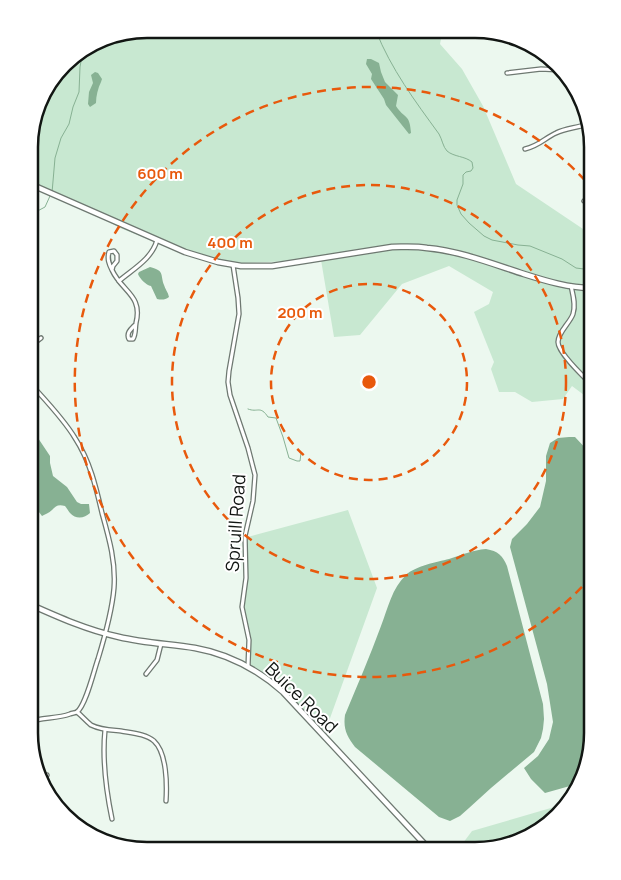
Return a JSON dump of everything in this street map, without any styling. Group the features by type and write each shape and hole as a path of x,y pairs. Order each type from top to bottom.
{"main road":[{"path":"38,187 197,257 233,265 272,266 392,247 427,248 461,254 546,280 584,287"},
{"name":"Buice Road","path":"38,608 81,627 105,634 210,651 248,666 283,692 423,842"}],"street":[{"path":"507,73 551,70"},
{"path":"525,149 539,144 558,132 582,127"},
{"path":"119,281 150,255 157,240"},
{"path":"112,270 117,261 114,251 109,252 109,264 115,278 129,292 136,303 138,316 135,325"},
{"name":"Spruill Road","path":"233,265 238,298 238,314 228,382 230,395 255,475 253,501 245,536 246,578 242,607 249,640 248,666"},
{"path":"571,286 574,312 558,342 561,350 584,377"},
{"path":"38,393 69,429 82,450 94,479 114,568 112,602 105,634 85,699 77,712 38,720"},
{"path":"146,674 157,660 161,644"},
{"path":"77,712 89,724 105,730 136,734 154,740 164,759 166,801"},
{"path":"105,730 106,785 112,819"}],"shaded area":[{"path":"132,38 448,38 441,39 440,44 462,69 483,106 516,184 584,230 584,395 572,386 563,399 532,402 515,392 499,392 491,369 494,362 474,312 489,304 493,292 449,266 402,284 360,335 334,337 321,260 242,263 206,260 120,228 73,202 39,190 38,132 43,112 56,86 69,69 92,52 112,43"},
{"path":"367,59 379,63 385,82 398,95 396,106 408,119 411,133 409,134 386,105 371,79 372,74 366,64"},
{"path":"95,72 102,79 97,92 96,103 90,107 88,104 89,92 93,83 91,75"},
{"path":"150,267 161,273 164,286 169,295 168,298 163,300 157,299 151,286 145,283 139,276 139,272"},
{"path":"575,437 583,446 583,740 578,768 570,786 545,793 531,779 524,768 538,756 549,739 553,722 547,684 510,547 512,539 540,507 546,481 546,456 550,443 558,438"},
{"path":"38,438 50,456 53,476 67,487 77,502 89,504 90,513 80,518 75,517 65,506 61,505 56,506 42,516 38,511"},
{"path":"348,510 377,588 325,732 263,674 251,667 249,640 241,604 246,571 244,538"},
{"path":"486,549 499,554 507,566 543,704 543,729 534,752 460,816 450,821 439,817 355,747 346,732 345,715 391,599 401,580 410,572 420,567"},
{"path":"554,807 535,824 509,837 489,842 464,842 472,831"}],"waterway":[{"path":"379,38 396,72 439,134 446,149 450,153 472,162 473,168 471,171 463,175 463,184 457,200 461,214 484,236 492,240 530,246 562,259 576,268 584,269"},
{"path":"52,193 55,158 61,138 69,124 79,92 81,60"},
{"path":"38,211 45,207 50,196"},
{"path":"248,409 261,410 268,417 276,418 289,458 300,461 301,453"}]}
